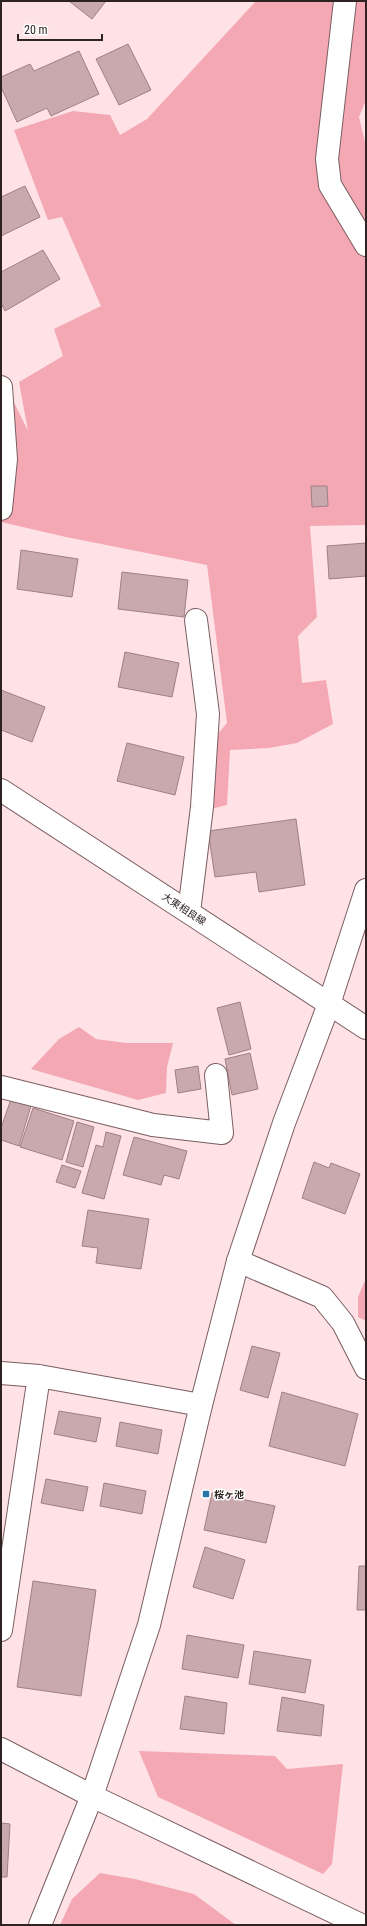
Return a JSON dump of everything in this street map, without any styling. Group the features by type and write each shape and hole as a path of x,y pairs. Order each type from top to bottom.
{"street":[{"path":"345,1 327,160 330,185 366,245"},
{"path":"1,387 6,459 1,509"},
{"path":"189,912 202,807 208,714 196,620"},
{"name":"大東相良線","path":"1,790 366,1028"},
{"path":"40,1925 92,1796 149,1625 201,1404 238,1261 284,1123 329,1004 366,890"},
{"path":"1,1087 153,1125 222,1133 216,1075"},
{"path":"238,1261 322,1297 343,1323 366,1368"},
{"path":"1,1373 39,1376 201,1404"},
{"path":"1,1630 39,1376"},
{"path":"1,1749 92,1796 361,1925"}],"shaded area":[{"path":"256,1 366,1 366,100 359,117 366,146 366,525 310,526 317,617 298,636 302,683 326,680 333,724 297,743 269,748 230,750 227,805 211,809 211,742 227,723 207,565 66,537 1,522 1,376 28,431 19,382 63,356 54,329 101,306 62,217 48,220 14,130 73,111 110,115 120,135 147,119"},
{"path":"79,1027 96,1039 126,1043 173,1043 167,1067 166,1093 138,1100 31,1069 59,1039"},
{"path":"366,1278 366,1321 358,1317 358,1297"},
{"path":"139,1751 275,1756 287,1769 343,1764 332,1864 323,1874 158,1797"},
{"path":"100,1873 135,1879 194,1894 236,1925 60,1925 72,1899"}],"building":[{"path":"69,1 106,1 92,19"},
{"path":"128,44 151,90 119,105 96,59"},
{"path":"79,51 99,94 51,116 47,108 17,122 1,87 1,77 30,64 34,71"},
{"path":"25,186 40,217 1,236 1,197"},
{"path":"43,250 60,279 5,311 1,303 1,272"},
{"path":"311,486 327,486 328,506 312,507"},
{"path":"366,543 366,576 329,579 327,546"},
{"path":"21,550 78,559 72,597 17,589"},
{"path":"122,572 188,580 184,617 118,609"},
{"path":"125,652 179,663 172,697 118,687"},
{"path":"1,690 45,707 32,742 1,730"},
{"path":"127,743 184,757 175,795 117,781"},
{"path":"296,819 305,885 259,892 256,872 215,877 208,831"},
{"path":"240,1002 251,1049 229,1055 217,1008"},
{"path":"250,1053 258,1089 232,1095 225,1059"},
{"path":"198,1066 201,1089 178,1093 175,1070"},
{"path":"11,1099 31,1106 19,1146 1,1140 1,1128"},
{"path":"33,1108 74,1121 62,1160 20,1147"},
{"path":"77,1122 94,1127 83,1167 66,1162"},
{"path":"106,1132 121,1136 104,1199 82,1193 96,1145 103,1147"},
{"path":"134,1137 187,1151 179,1179 164,1175 161,1185 123,1175"},
{"path":"314,1162 329,1168 331,1163 360,1174 345,1214 302,1198"},
{"path":"62,1165 81,1171 75,1188 56,1182"},
{"path":"88,1210 149,1219 141,1269 96,1263 98,1248 82,1246"},
{"path":"252,1346 280,1353 268,1398 240,1390"},
{"path":"282,1392 358,1414 345,1466 269,1446"},
{"path":"59,1411 101,1418 96,1442 54,1434"},
{"path":"120,1422 162,1430 158,1454 116,1446"},
{"path":"46,1479 88,1487 83,1511 41,1503"},
{"path":"104,1483 146,1491 142,1514 100,1506"},
{"path":"212,1493 275,1506 266,1543 204,1530"},
{"path":"205,1547 245,1560 233,1599 193,1587"},
{"path":"359,1566 366,1566 366,1610 357,1610"},
{"path":"33,1581 96,1590 81,1696 17,1687"},
{"path":"187,1635 244,1645 238,1678 182,1669"},
{"path":"254,1651 311,1660 305,1693 249,1684"},
{"path":"185,1696 227,1703 224,1734 180,1729"},
{"path":"282,1697 324,1705 321,1736 277,1731"},
{"path":"1,1823 10,1824 7,1877 1,1877"}],"place":[{"name":"桜ヶ池","path":"206,1494"}]}
